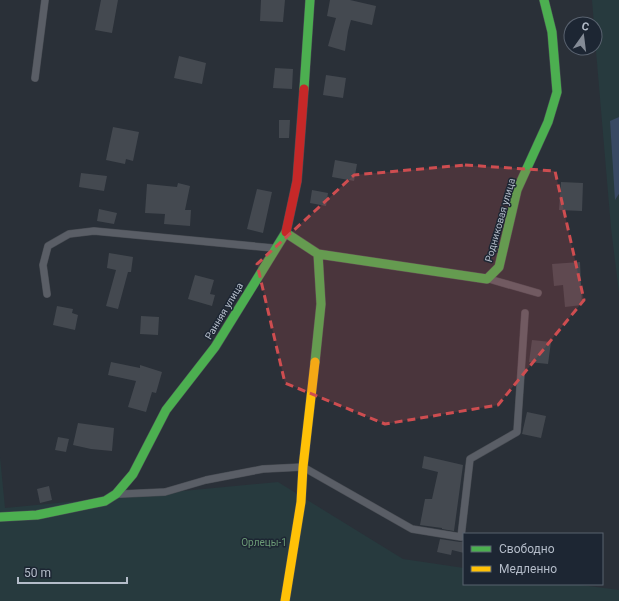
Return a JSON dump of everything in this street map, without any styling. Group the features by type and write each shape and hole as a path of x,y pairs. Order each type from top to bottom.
{"street":[{"name":"Ранняя улица","path":"0,517 45,513 105,501 116,494 133,474 166,410 215,347 275,248 286,233 297,181 310,0"},
{"name":"Родниковая улица","path":"487,278 499,267 517,190 548,122 557,92 552,32 544,0"},
{"path":"286,233 318,254 487,278"},
{"path":"285,601 301,502 303,468 321,304 318,254"}],"lane":[{"path":"35,78 45,0"},
{"path":"47,294 43,265 48,246 69,234 94,231 275,248"},
{"path":"487,278 538,293"},
{"path":"116,494 165,492 206,480 262,469 303,468 412,528 461,537 470,459 517,432 525,313"}],"highlighted area":[{"path":"465,165 555,171 584,300 498,405 385,424 285,383 257,264 354,175"}],"green space":[{"path":"592,0 619,0 619,117 610,122 616,199 619,194 619,293 611,228 596,56 603,56 603,16 593,16"},
{"name":"Орлецы-1","path":"0,457 5,508 278,482 403,559 463,568 463,585 582,585 619,590 619,601 0,601"}],"water":[{"path":"619,117 619,194 615,200 610,121"}],"building":[{"path":"101,0 118,0 112,33 95,30"},
{"path":"261,0 285,0 283,22 260,21"},
{"path":"330,0 350,0 376,6 372,25 351,20 345,51 328,46 336,18 327,16"},
{"path":"179,56 206,63 202,84 174,78"},
{"path":"275,68 293,69 292,89 273,88"},
{"path":"326,75 346,78 343,98 323,95"},
{"path":"279,120 290,120 289,138 279,138"},
{"path":"113,127 139,132 133,161 126,159 125,164 106,160"},
{"path":"335,160 357,164 354,181 332,177"},
{"path":"81,173 107,176 104,191 79,187"},
{"path":"561,182 583,183 582,211 559,210"},
{"path":"178,183 190,186 185,210 191,210 190,226 164,224 165,214 145,213 147,184 177,187"},
{"path":"257,189 272,192 263,233 247,229"},
{"path":"312,190 328,193 326,206 310,203"},
{"path":"99,209 117,213 114,224 97,221"},
{"path":"109,253 133,257 131,272 128,272 118,309 106,306 116,270 107,268"},
{"path":"580,262 582,305 565,307 563,285 554,286 552,264"},
{"path":"195,275 214,280 210,294 215,295 212,306 188,299"},
{"path":"57,306 73,309 72,313 78,315 75,330 53,325"},
{"path":"141,316 159,317 158,335 140,334"},
{"path":"532,340 551,342 548,364 529,362"},
{"path":"111,362 140,368 140,365 162,372 156,393 152,392 146,412 128,407 136,381 108,375"},
{"path":"527,412 546,416 541,438 522,434"},
{"path":"78,423 114,428 112,451 91,449 73,445"},
{"path":"58,437 69,439 66,452 55,450"},
{"path":"424,456 463,465 454,531 420,525 425,499 432,499 438,472 422,468"},
{"path":"49,486 52,500 40,503 37,489"},
{"path":"440,539 463,541 463,553 452,550 451,555 437,552"}],"traffic: fast":[{"path":"304,89 310,0"},
{"path":"318,254 487,279 499,267 517,190 548,122 557,92 552,32 544,0"},
{"path":"0,517 37,515 105,501 116,494 133,474 166,410 215,347 286,232"},
{"path":"286,233 318,254 321,304 315,362"}],"traffic: slow":[{"path":"285,601 301,502 303,467 315,362"}],"traffic: jam":[{"path":"286,232 297,181 304,89"}]}
